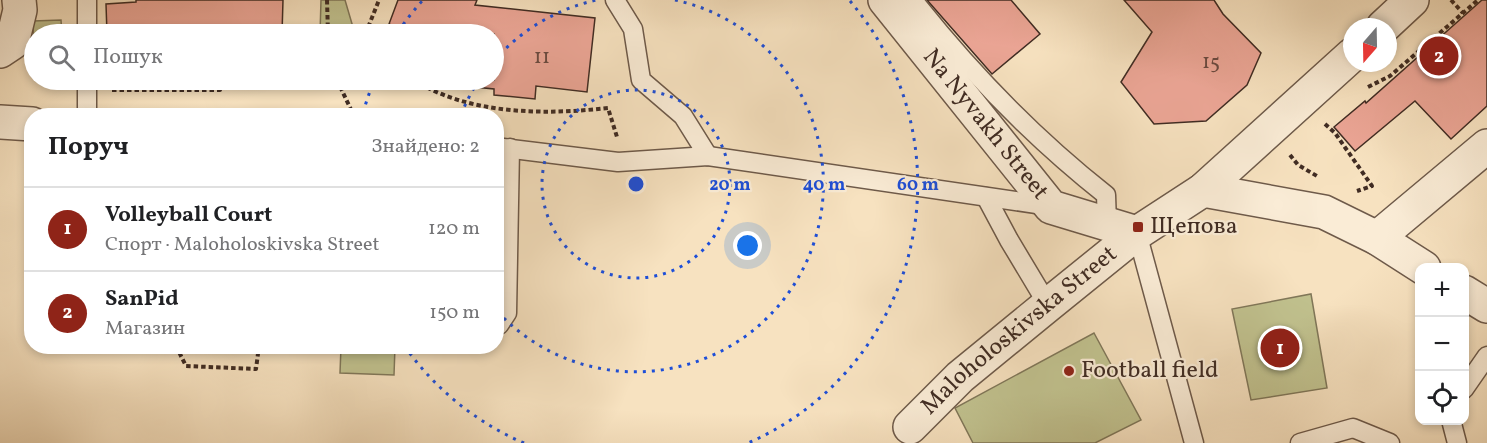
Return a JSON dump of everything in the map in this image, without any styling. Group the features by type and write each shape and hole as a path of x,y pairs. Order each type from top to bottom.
{"street":[{"path":"0,51 12,43 20,10 20,0"},
{"name":"Na Nyvakh Street","path":"885,0 1052,207 1122,229"},
{"path":"1393,18 1412,0"},
{"name":"Maloholoskivska Street","path":"910,427 960,377 1048,306 1122,229 1203,190 1343,63"},
{"path":"0,122 24,124"},
{"path":"1377,238 1487,146"},
{"path":"1203,190 1324,212 1377,238 1418,263"},
{"path":"1469,295 1487,306"}],"lane":[{"path":"87,0 87,24"},
{"path":"615,0 633,29 641,80 683,116 708,156"},
{"path":"913,0 951,48 1076,171 1106,195 1122,229 1194,443"},
{"path":"87,90 87,108"},
{"path":"504,147 618,162 708,156 1052,207"},
{"path":"504,188 507,313 504,318"},
{"path":"986,197 1008,240 1048,306"},
{"path":"1469,382 1487,356"},
{"path":"1452,425 1457,443"},
{"path":"1300,443 1353,428 1390,443"}],"path":[{"path":"327,0 328,24"},
{"path":"369,24 379,0"},
{"path":"1451,0 1463,13"},
{"path":"1361,90 1390,76 1478,0"},
{"path":"342,90 350,108"},
{"path":"434,90 479,107 498,108"},
{"path":"504,108 572,112 608,108 617,133 618,162"},
{"path":"1321,120 1335,133 1372,186 1359,191 1351,190"},
{"path":"1287,150 1298,165 1325,182"},
{"path":"180,354 186,366 256,369 258,354"}],"green space":[{"path":"321,0 345,0 352,24 320,24"},
{"path":"61,20 61,24 33,24 33,21"},
{"path":"1311,294 1327,388 1251,400 1232,309"},
{"name":"Football field","path":"1094,333 1141,420 1095,443 973,443 955,408"},
{"path":"341,354 395,354 394,375 340,373"}],"building":[{"path":"136,0 283,0 282,24 107,24 106,4 136,2"},
{"path":"398,0 477,0 475,5 595,18 587,92 536,86 535,99 494,95 494,90 504,90 504,24 389,24"},
{"path":"927,0 1011,0 1040,34 992,74"},
{"path":"1124,0 1214,0 1223,14 1261,53 1247,85 1206,121 1154,124 1121,82 1152,32"},
{"path":"1482,0 1487,0 1487,106 1451,139 1415,101 1355,151 1334,127 1365,101 1366,103"}],"place":[{"name":"SanPid","path":"1439,56"},
{"name":"Щепова","path":"1138,227"},
{"name":"Volleyball Court","path":"1280,348"},
{"name":"Football field","path":"1069,371"}]}
